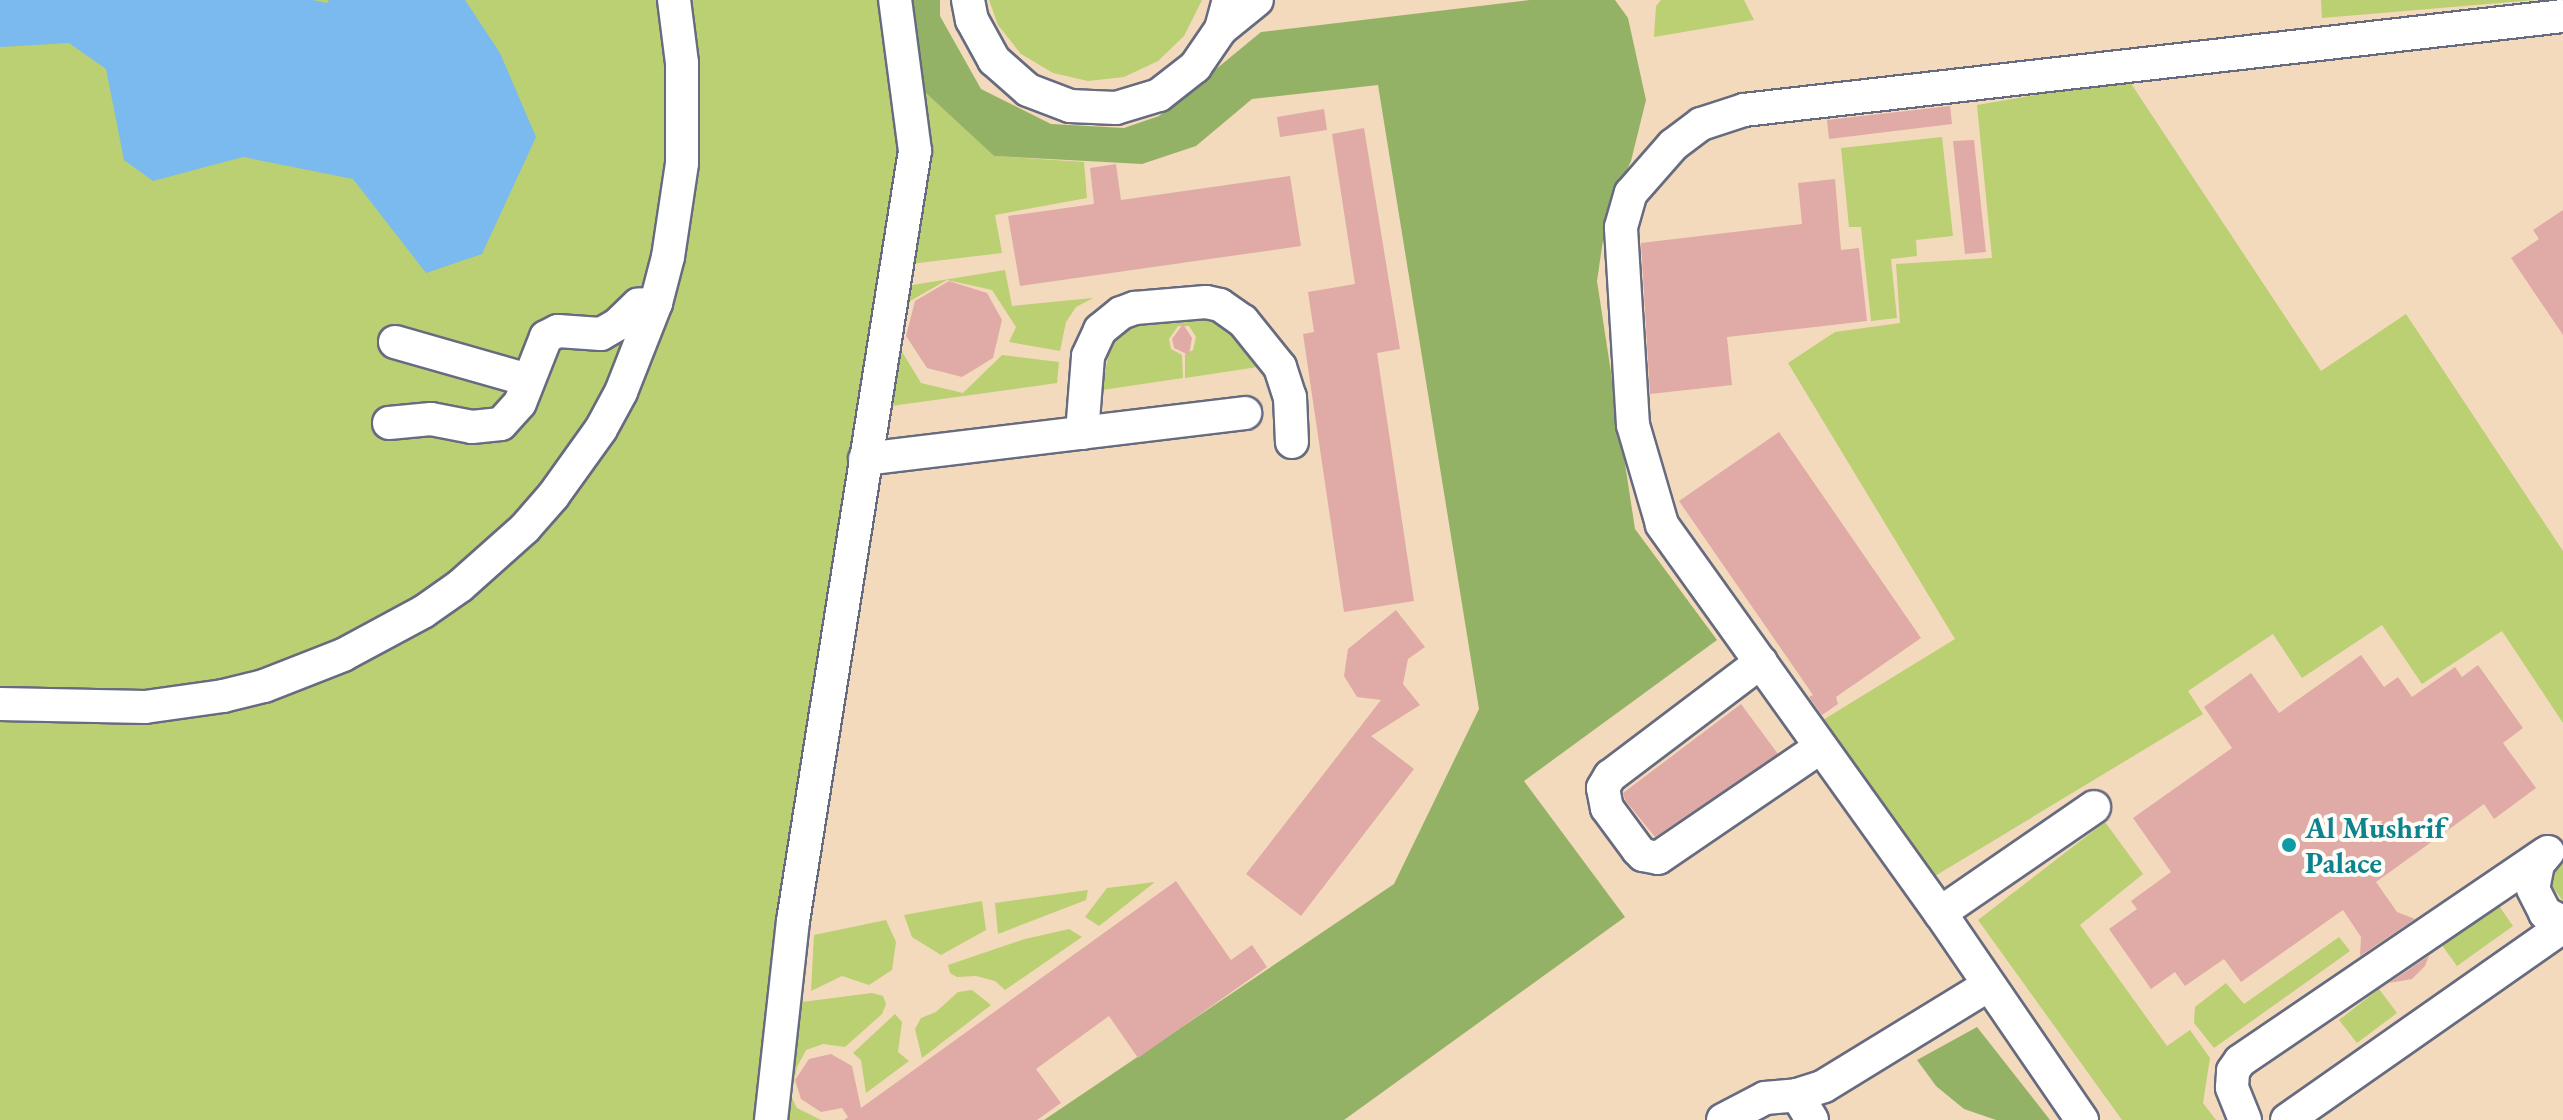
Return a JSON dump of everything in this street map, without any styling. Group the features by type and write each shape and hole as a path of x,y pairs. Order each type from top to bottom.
{"street":[{"path":"0,704 145,707 223,696 304,672 423,612 495,557 569,474 621,392 656,303 674,226 682,163 682,63 674,0"},
{"path":"771,1120 793,921 915,151 895,0"},
{"path":"968,0 972,20 994,60 1028,90 1070,106 1116,108 1159,95 1195,67 1225,14 1257,0"},
{"path":"2082,1120 1940,913 1662,524 1633,425 1621,227 1631,193 1673,145 1701,124 1744,110 2563,16"},
{"path":"1082,433 1088,356 1100,330 1121,313 1135,308 1206,302 1220,305 1243,321 1280,367 1290,397 1292,442"},
{"path":"389,423 431,419 472,427 501,424 520,403 542,342 551,333 601,334 618,324 638,305 656,303"},
{"path":"395,342 528,380"},
{"path":"865,459 1245,413"},
{"path":"1761,662 1610,776 1603,788 1607,808 1643,855 1658,858 1821,747"},
{"path":"1940,913 2094,807"},
{"path":"2287,1120 2563,924 2545,913 2533,889 2538,864 2557,846"},
{"path":"2245,1120 2232,1087 2233,1071 2240,1061 2557,846"},
{"path":"1723,1120 1765,1098 1805,1108 1824,1086 1989,985"}],"green space":[{"path":"0,0 894,0 899,42 898,195 769,1120 0,1120"},
{"path":"902,0 940,0 940,16 981,89 1051,124 1124,128 1159,116 1261,32 1530,0 1615,0 1628,18 1646,100 1631,161 1607,213 1597,281 1635,529 1717,640 1524,781 1625,917 1344,1120 1044,1120 1394,884 1479,709 1378,85 1252,99 1196,146 1142,164 994,156 914,82"},
{"path":"989,0 1202,0 1184,36 1158,61 1124,77 1088,81 1053,73 1021,54 998,25"},
{"path":"1661,0 1744,0 1754,20 1654,37 1656,6"},
{"path":"2321,0 2535,0 2322,18"},
{"path":"2128,79 2321,371 2406,314 2563,551 2563,723 2502,631 2422,684 2382,625 2302,678 2273,634 2188,691 2203,714 1930,879 1818,723 1955,639 1788,363 1835,332 1900,323 1896,264 1992,258 1977,105"},
{"path":"914,82 994,156 1084,162 1087,198 995,215 1002,253 910,264"},
{"path":"1942,137 1953,236 1916,240 1917,256 1891,259 1897,318 1871,321 1861,227 1849,227 1841,148"},
{"path":"1005,270 1012,306 1093,298 1076,307 1066,322 1060,351 1009,342 1016,327 992,290 947,280 910,301 898,345 921,383 963,393 1002,355 1059,362 1057,383 884,407 906,286"},
{"path":"1210,310 1271,365 1185,378 1185,354 1193,350 1196,337 1189,326 1178,326 1169,339 1171,349 1182,355 1183,378 1102,390 1111,340 1124,325"},
{"path":"2105,822 2143,874 2080,925 2167,1046 2190,1030 2210,1058 2203,1103 2216,1120 2122,1120 1978,920"},
{"path":"2563,864 2563,901 2552,886 2555,872"},
{"path":"1155,882 1099,926 1085,917 1107,888"},
{"path":"1088,890 1086,900 998,934 995,903"},
{"path":"982,901 986,930 941,955 912,937 904,915"},
{"path":"2497,903 2513,926 2457,966 2441,944"},
{"path":"886,920 896,942 892,970 869,985 842,976 811,991 814,935"},
{"path":"1069,929 1082,937 1005,990 995,981 976,976 957,977 950,973 948,965 1025,939"},
{"path":"2339,937 2350,951 2214,1048 2194,1023 2195,1007 2226,983 2244,1004"},
{"path":"2379,989 2397,1013 2357,1043 2339,1020"},
{"path":"972,990 991,1005 922,1058 915,1029 921,1018 936,1012 958,992"},
{"path":"872,993 883,996 886,1004 882,1014 845,1047 823,1044 806,1050 797,1067 791,1096 797,1108 821,1120 780,1120 802,1002"},
{"path":"895,1014 902,1022 898,1052 909,1061 866,1093 861,1060 853,1053"},
{"path":"1977,1027 2050,1120 1996,1120 1964,1109 1936,1086 1917,1060"}],"water":[{"path":"0,0 313,0 327,3 329,0 465,0 500,53 536,137 482,254 426,273 353,179 243,157 153,181 124,160 106,69 69,43 0,47"}],"building":[{"path":"1950,106 1952,124 1829,139 1827,120"},
{"path":"1324,109 1327,130 1280,137 1277,117"},
{"path":"1364,128 1400,349 1377,353 1414,601 1344,612 1303,334 1314,332 1308,292 1355,284 1332,134"},
{"path":"1974,140 1986,252 1965,254 1953,141"},
{"path":"1116,164 1121,200 1290,176 1301,246 1020,286 1008,216 1094,204 1090,168"},
{"path":"1835,179 1841,250 1859,248 1867,321 1727,337 1732,385 1650,394 1641,243 1802,224 1798,183"},
{"path":"2563,210 2563,335 2511,258 2539,239 2533,230"},
{"path":"949,281 987,293 1002,320 993,358 962,377 927,368 906,336 915,301"},
{"path":"1183,324 1192,338 1189,355 1174,348 1172,339"},
{"path":"1779,432 1921,638 1836,697 1838,704 1822,715 1809,697 1813,695 1679,501"},
{"path":"1396,610 1425,647 1408,659 1403,684 1420,705 1371,736 1414,769 1301,916 1246,874 1381,700 1357,697 1344,676 1348,649"},
{"name":"Al Mushrif Palace","path":"2361,655 2384,687 2398,677 2412,697 2455,667 2462,677 2478,665 2523,728 2503,743 2536,788 2494,819 2484,804 2376,882 2397,912 2415,919 2360,956 2361,937 2343,910 2241,982 2224,959 2185,986 2175,972 2151,989 2109,929 2137,909 2131,901 2171,872 2133,818 2232,748 2204,707 2251,673 2279,713"},
{"path":"1741,704 1778,754 1655,837 1625,800 1623,793"},
{"path":"1176,881 1231,960 1252,945 1267,967 1138,1058 1109,1016 1036,1069 1061,1103 1037,1120 844,1120 848,1117 842,1108 821,1112 801,1099 795,1080 809,1059 831,1054 852,1066 861,1108"},
{"path":"2429,956 2425,966 2412,979 2389,983"}],"place":[{"name":"Al Mushrif Palace","path":"2289,845"}]}
